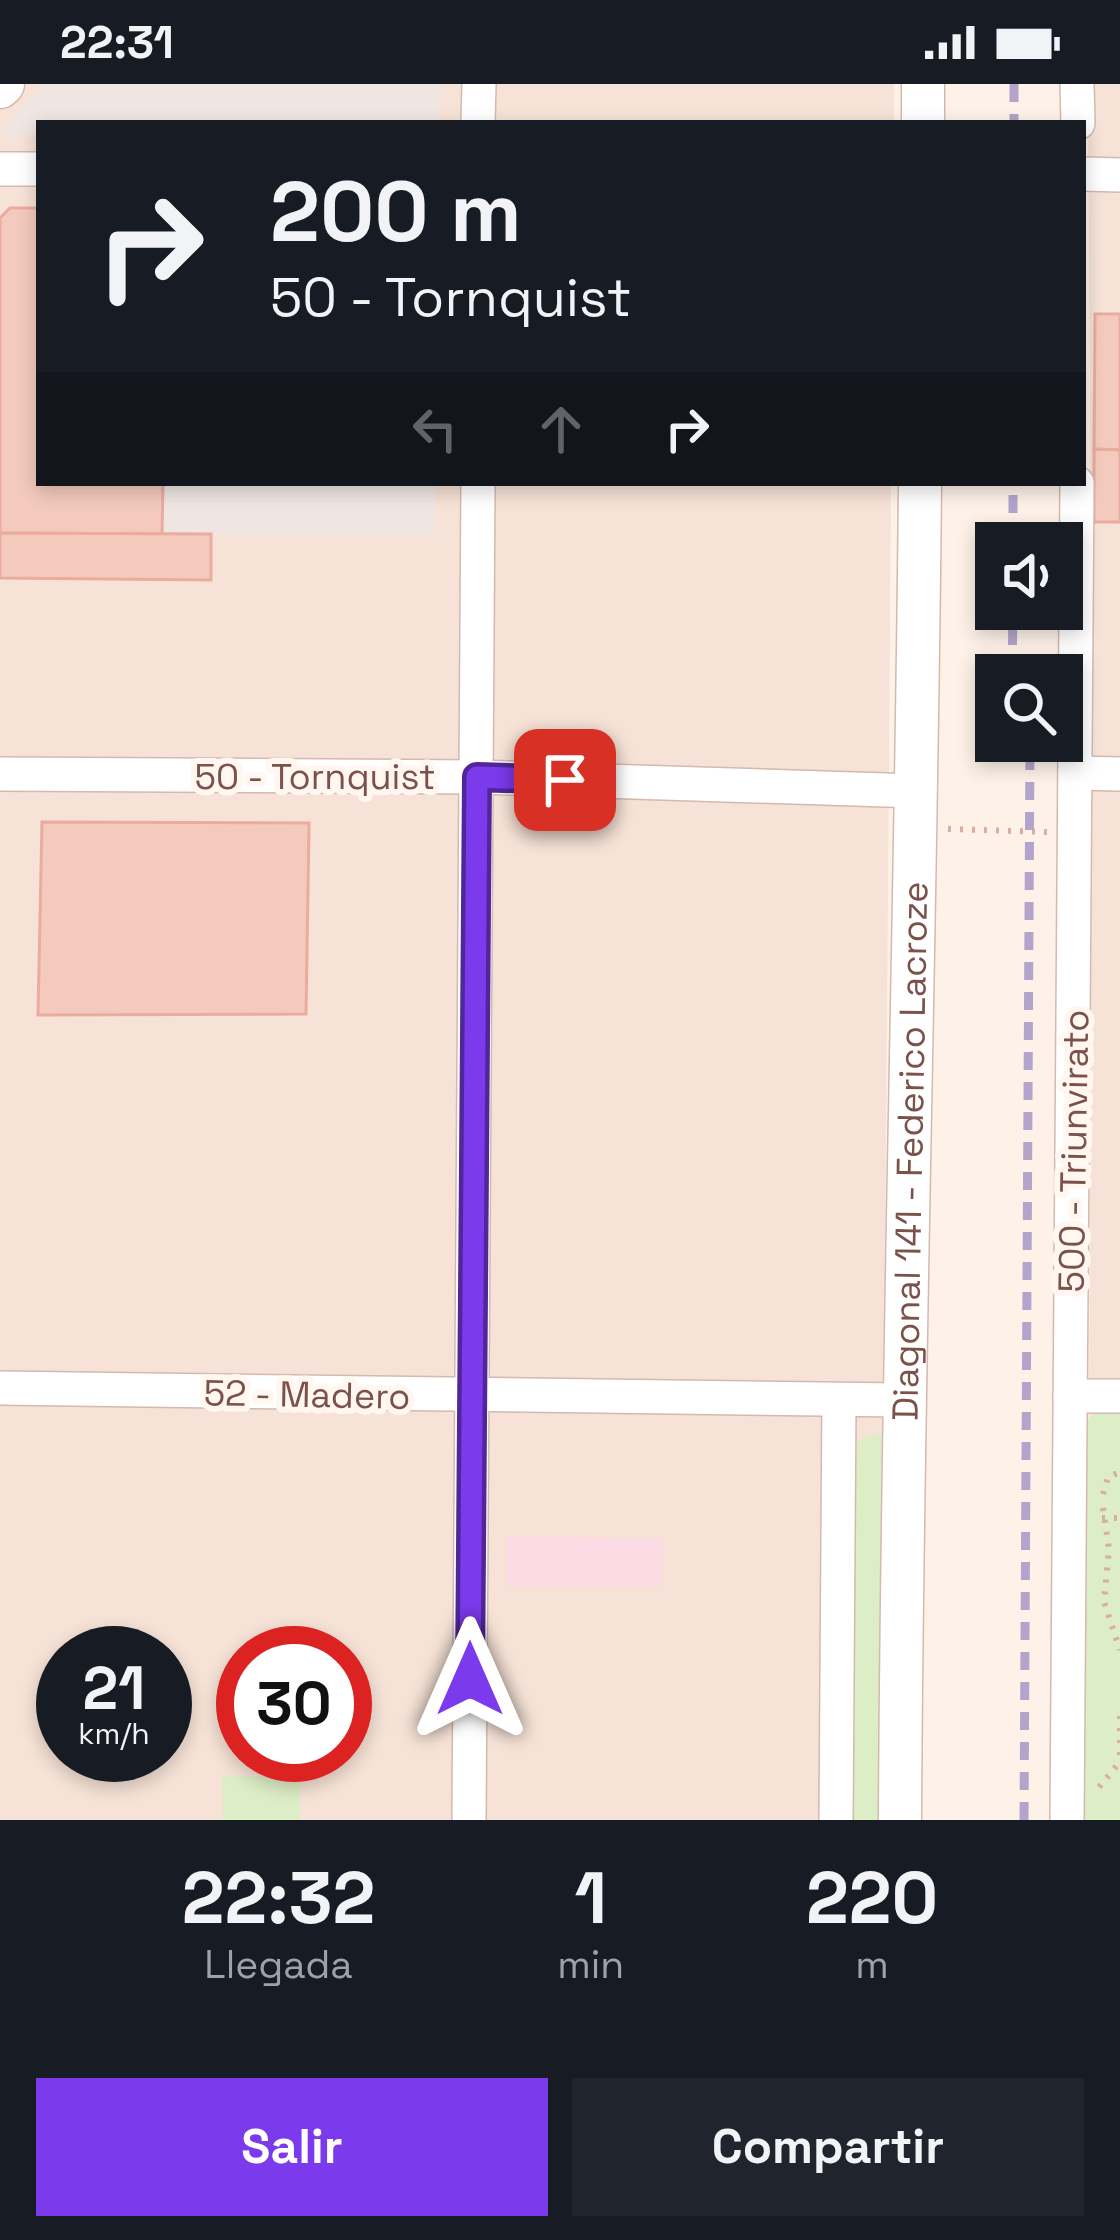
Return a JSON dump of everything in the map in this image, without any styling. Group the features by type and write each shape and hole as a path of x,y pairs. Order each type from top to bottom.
{"street":[{"path":"478,120 479,84"},
{"path":"923,84 923,120"},
{"path":"1077,84 1078,120"},
{"path":"0,169 36,169"},
{"path":"1086,175 1120,175"},
{"path":"469,1820 478,486"},
{"name":"Diagonal 141 - Federico Lacroze","path":"900,1820 902,1400 920,486"},
{"name":"500 - Triunvirato","path":"1067,1820 1077,486"},
{"path":"1075,773 1120,774"},
{"name":"50 - Tornquist","path":"0,774 477,777 917,809"},
{"name":"52 - Madero","path":"0,1388 902,1400"},
{"path":"1070,1396 1120,1396"},
{"name":"Diagonal 141 - Federico Lacroze","path":"836,1820 839,1400"}],"path":[{"path":"917,809 1076,832"},
{"path":"1120,1472 1108,1477 1104,1486 1109,1550 1104,1602 1120,1650"},
{"path":"1104,1518 1120,1518"},
{"path":"1109,1550 1120,1550"},
{"path":"1120,1716 1120,1764"}],"shaded area":[{"path":"0,84 894,84 894,120 36,120 36,486 891,486 881,1820 0,1820"},
{"path":"43,84 440,84 439,120 36,120 36,137 6,137 3,129"},
{"path":"1088,84 1120,84 1120,1820 1087,1820 1092,775"},
{"path":"10,208 36,208 36,486 436,486 435,536 0,533 0,218"},
{"path":"507,1536 663,1539 662,1587 507,1586"}],"green space":[{"path":"1120,1411 1120,1820 1073,1820 1084,1420 1099,1412"},
{"path":"885,1433 892,1820 852,1820 854,1444"},
{"path":"222,1782 300,1782 300,1820 223,1820"}],"building":[{"path":"10,208 36,208 36,486 163,486 162,534 0,533 0,218"},
{"path":"1095,314 1120,314 1120,450 1094,449"},
{"path":"1094,449 1120,450 1120,522 1094,522"},
{"path":"0,533 211,534 211,580 0,578"},
{"path":"42,822 309,823 306,1014 38,1015"}],"railway":[{"path":"1014,84 1014,120"},
{"path":"1013,486 1013,522"},
{"path":"1012,654 1013,630"},
{"path":"1024,1820 1030,762"}],"route":[{"path":"470,1679 477,777 565,780"}]}
